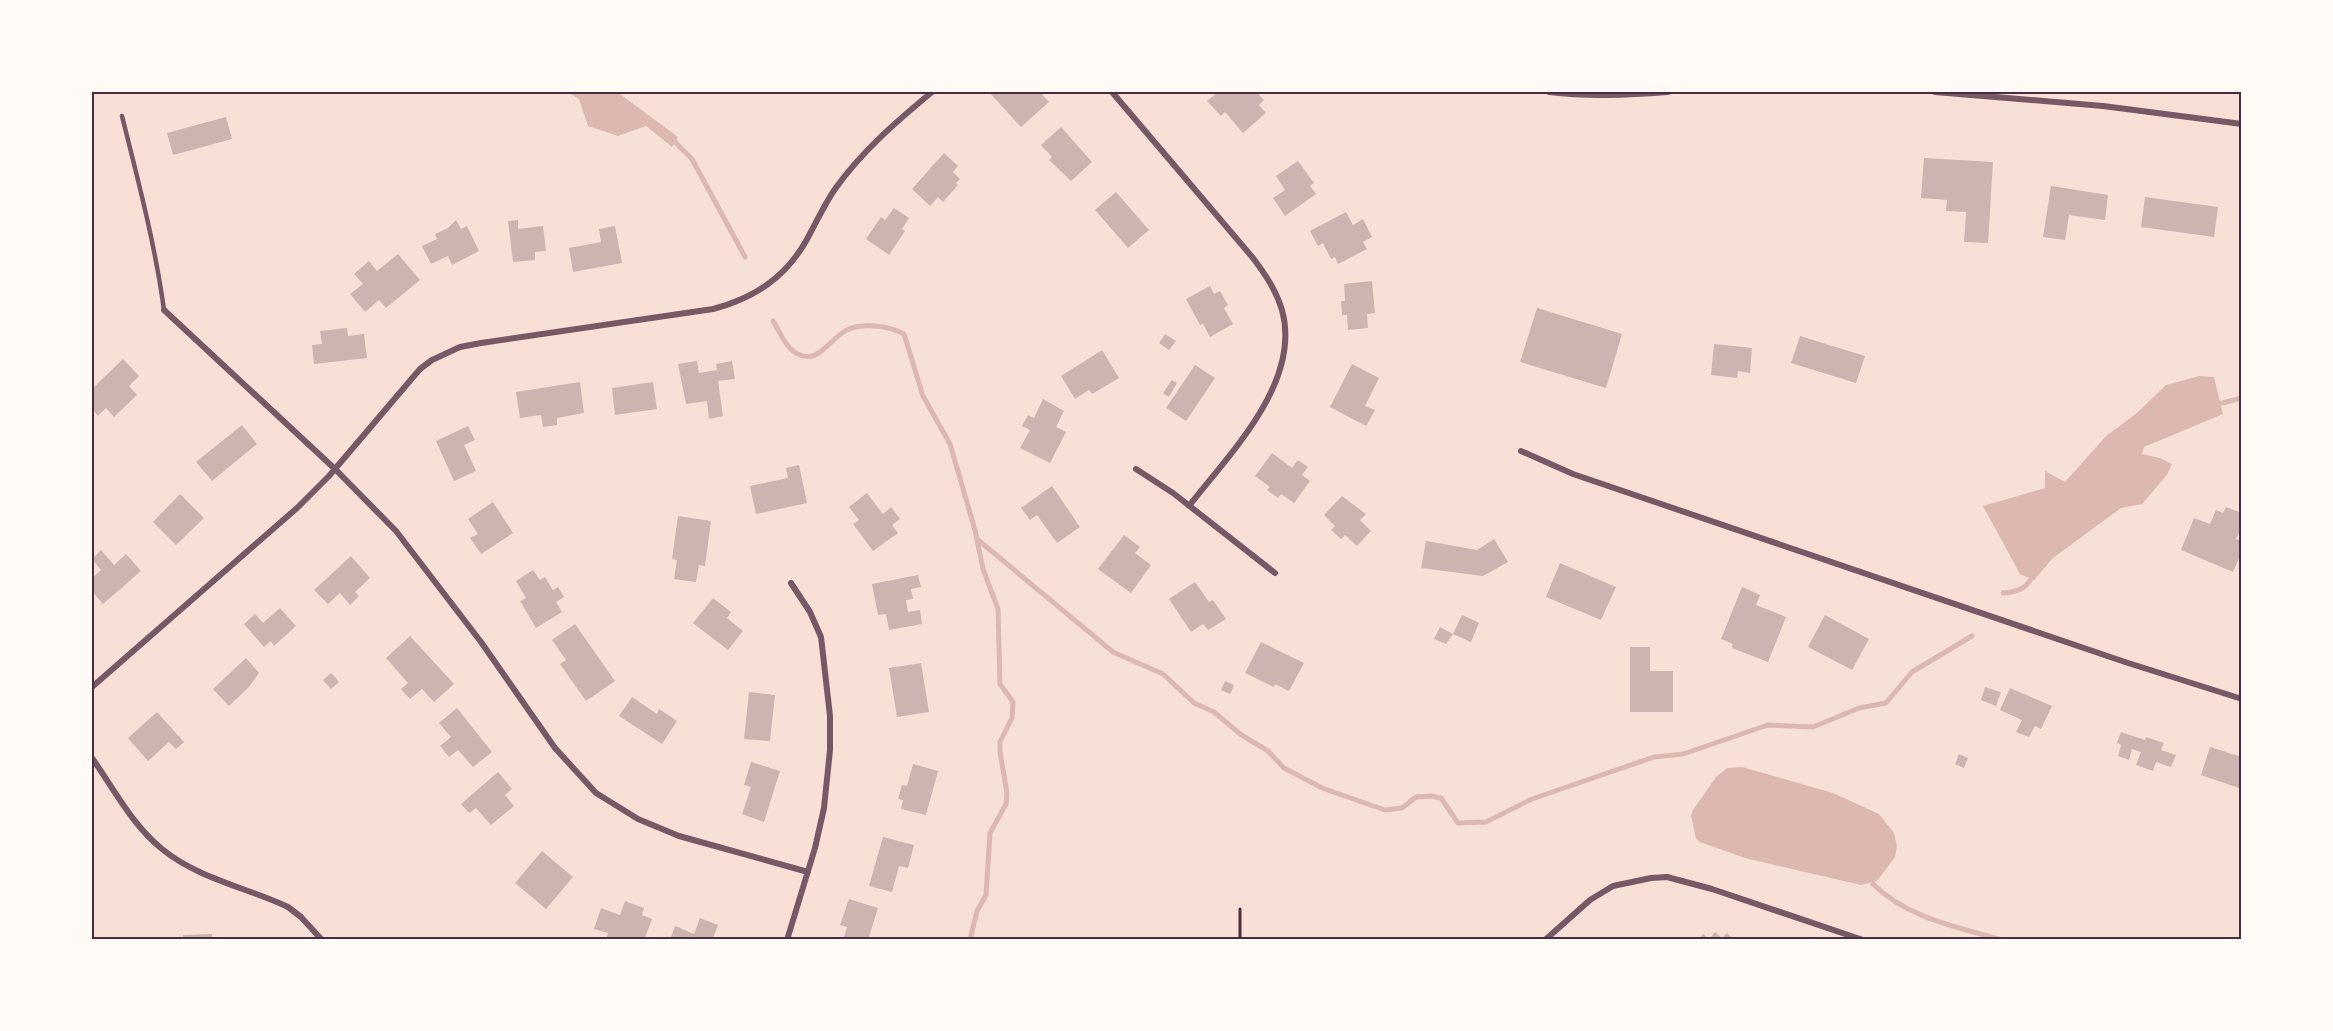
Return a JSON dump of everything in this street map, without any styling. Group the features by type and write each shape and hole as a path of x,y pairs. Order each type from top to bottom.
{"street":[{"path":"92,687 297,508 336,469 420,369 432,360 460,347 481,342 713,309 734,303 759,291 781,274 799,251 836,189 858,160 886,131 932,92"},
{"path":"1112,92 1253,258 1268,279 1284,320 1285,346 1279,375 1268,402 1189,506"},
{"path":"1549,92 1573,95 1626,95 1668,92"},
{"path":"1935,92 2103,106 2241,124"},
{"path":"164,310 372,503 418,556 555,748 596,793 638,819 679,836 808,872"},
{"path":"1521,451 1595,481 2125,662 2241,699"},
{"path":"1136,468 1275,573"},
{"path":"787,939 808,872 824,808 830,750 830,716 821,637 810,612 791,583"},
{"path":"92,758 136,824 163,850 199,871 288,907 322,939"},
{"path":"1545,939 1590,900 1613,886 1667,877 1712,889 1863,939"}],"lane":[{"path":"122,116 147,217 164,310"}],"path":[{"path":"1240,909 1240,939"}],"shaded area":[{"path":"568,92 620,94 678,137 672,147 646,126 618,136 588,126 579,99"},
{"path":"2199,376 2214,377 2223,414 2144,447 2142,454 2160,458 2172,464 2167,475 2142,504 2121,508 2053,558 2034,580 2020,574 1983,506 2045,488 2045,471 2065,482 2106,436 2137,413 2166,385"},
{"path":"1742,767 1833,793 1879,814 1894,833 1897,846 1895,857 1877,881 1861,885 1745,858 1700,842 1696,839 1691,815 1693,810 1716,777 1727,768"}],"building":[{"path":"989,92 1040,92 1049,102 1021,127"},
{"path":"1218,92 1256,92 1264,100 1259,105 1266,113 1243,133 1225,112 1221,116 1207,101"},
{"path":"226,117 232,139 173,155 167,133"},
{"path":"1061,127 1092,162 1071,181 1049,160 1052,157 1041,145"},
{"path":"944,153 958,166 953,172 960,179 956,183 958,185 943,202 938,197 930,206 912,189"},
{"path":"1924,158 1993,162 1988,243 1964,242 1966,212 1946,211 1947,200 1921,198"},
{"path":"1298,161 1314,183 1310,186 1316,194 1285,216 1273,198 1285,190 1276,176"},
{"path":"2051,186 2108,195 2105,220 2069,215 2065,240 2043,237"},
{"path":"1116,192 1149,230 1128,248 1095,210"},
{"path":"2145,197 2218,207 2214,237 2141,227"},
{"path":"894,208 909,218 902,229 905,231 889,255 866,239 881,217 885,220"},
{"path":"1346,212 1353,225 1363,219 1372,237 1363,242 1367,249 1338,264 1335,257 1331,259 1323,243 1318,246 1310,231"},
{"path":"456,220 461,229 467,226 479,251 452,265 448,256 431,264 422,246 437,239 435,234 448,228"},
{"path":"518,220 518,229 543,226 546,251 535,252 535,260 513,262 508,221"},
{"path":"615,226 622,263 573,272 569,248 601,242 599,229"},
{"path":"398,254 420,280 386,308 379,300 365,312 350,294 363,284 354,274 369,261 377,271"},
{"path":"1372,281 1375,313 1367,314 1368,328 1348,330 1347,315 1342,315 1341,301 1345,301 1344,284"},
{"path":"1210,286 1214,294 1220,291 1228,305 1224,308 1233,324 1210,337 1203,324 1200,325 1186,299"},
{"path":"1537,308 1622,334 1606,388 1520,362"},
{"path":"347,328 348,336 364,334 367,358 314,364 312,345 322,344 320,331"},
{"path":"1165,334 1176,341 1169,350 1159,343"},
{"path":"1800,336 1865,356 1856,383 1791,363"},
{"path":"1714,344 1752,348 1750,373 1738,371 1737,378 1711,375"},
{"path":"1102,350 1119,378 1092,394 1089,390 1075,399 1061,376"},
{"path":"123,359 139,376 129,386 137,395 114,417 106,408 98,416 92,409 92,389"},
{"path":"697,361 699,373 717,370 716,364 732,361 735,379 718,381 723,416 709,419 707,401 686,404 678,364"},
{"path":"1352,364 1379,378 1365,406 1375,410 1366,426 1330,407"},
{"path":"1195,365 1215,378 1186,421 1166,408"},
{"path":"1172,380 1177,383 1169,397 1163,393"},
{"path":"580,382 584,413 557,418 557,425 543,427 541,415 520,418 516,392"},
{"path":"653,382 657,409 615,415 612,388"},
{"path":"1043,399 1064,411 1056,427 1066,432 1050,463 1020,448 1030,430 1022,426 1028,415 1034,418"},
{"path":"242,425 257,444 212,481 196,462"},
{"path":"468,426 475,440 464,445 476,471 454,481 436,441"},
{"path":"1272,453 1292,468 1298,460 1308,467 1302,475 1310,481 1294,503 1281,494 1278,498 1267,490 1270,487 1255,476"},
{"path":"799,465 807,503 756,514 750,486 788,478 786,468"},
{"path":"1052,486 1080,527 1057,543 1037,515 1030,520 1021,508"},
{"path":"867,493 883,514 891,507 900,519 892,525 898,533 873,551 853,524 859,520 849,507"},
{"path":"180,494 204,518 176,545 153,522"},
{"path":"1342,496 1366,514 1360,520 1371,531 1357,546 1345,535 1341,539 1331,530 1335,526 1324,515"},
{"path":"493,502 513,533 481,554 470,538 478,534 468,519"},
{"path":"2226,507 2242,513 2242,526 2236,539 2242,541 2242,551 2233,572 2181,550 2194,518 2210,524 2216,510 2223,513"},
{"path":"678,516 711,521 705,566 699,565 696,582 674,579 677,560 672,559"},
{"path":"1124,535 1140,547 1135,553 1151,565 1131,593 1098,569"},
{"path":"1494,539 1508,562 1483,576 1421,568 1426,541 1477,550"},
{"path":"101,550 114,565 126,554 141,571 103,604 92,591 92,578 101,570 92,559"},
{"path":"351,556 370,578 355,592 359,596 350,605 340,593 328,604 314,590"},
{"path":"1560,563 1616,587 1601,620 1546,597"},
{"path":"533,570 540,580 545,577 553,590 558,587 564,597 556,602 562,612 536,628 520,601 526,598 516,581"},
{"path":"918,575 921,587 911,589 913,599 906,600 908,612 920,610 922,624 889,630 886,614 878,615 872,584"},
{"path":"1195,582 1209,602 1213,600 1226,619 1208,630 1203,624 1191,632 1169,599"},
{"path":"1742,587 1760,595 1756,605 1786,617 1768,662 1732,648 1733,644 1721,639"},
{"path":"713,598 731,612 727,618 743,631 728,650 693,623"},
{"path":"280,608 296,626 274,646 271,641 264,647 244,624 255,614 263,623"},
{"path":"1462,615 1479,623 1471,642 1453,634"},
{"path":"1825,615 1869,639 1852,670 1808,647"},
{"path":"575,624 615,681 586,701 560,664 566,660 552,640"},
{"path":"1440,627 1453,634 1446,644 1434,639"},
{"path":"410,636 454,684 434,702 422,689 410,699 401,689 408,683 386,658"},
{"path":"1261,642 1304,663 1289,691 1275,684 1274,687 1245,673"},
{"path":"1630,647 1650,647 1650,671 1673,671 1673,712 1630,712"},
{"path":"246,658 259,673 249,687 229,706 213,689"},
{"path":"921,663 929,712 897,717 889,668"},
{"path":"331,673 339,682 331,689 323,680"},
{"path":"1225,681 1234,685 1230,694 1221,690"},
{"path":"1985,687 2001,692 1996,706 1981,700"},
{"path":"2010,688 2052,706 2041,729 2035,726 2029,737 2016,732 2022,720 2000,710"},
{"path":"749,692 775,695 770,741 744,739"},
{"path":"632,697 657,714 659,709 677,721 662,744 619,716"},
{"path":"457,708 492,752 473,767 458,750 449,757 440,746 451,737 439,723"},
{"path":"157,712 184,742 176,749 169,742 148,761 128,738"},
{"path":"2121,732 2145,740 2146,737 2164,743 2161,750 2176,755 2171,767 2156,762 2153,771 2136,765 2141,752 2132,749 2129,760 2118,756 2121,745 2117,743"},
{"path":"2210,747 2242,757 2242,789 2201,775"},
{"path":"1959,754 1968,758 1964,768 1955,764"},
{"path":"751,762 780,771 764,822 742,814 751,787 744,785"},
{"path":"913,764 938,771 926,815 901,809 903,800 898,799 902,785 907,786"},
{"path":"498,772 512,789 505,795 514,806 491,825 476,808 469,813 461,804"},
{"path":"883,837 914,845 908,868 899,866 892,892 869,886"},
{"path":"542,851 573,877 546,909 515,883"},
{"path":"849,899 878,908 868,940 843,940 847,927 840,925"},
{"path":"625,901 644,908 642,915 652,919 644,940 606,940 608,933 594,929 601,908 620,915"},
{"path":"700,918 718,925 712,940 670,940 675,926 694,934"},
{"path":"1715,932 1722,938 1727,933 1734,940 1698,940 1703,934 1709,939"},
{"path":"212,934 212,940 183,940 183,935"}],"waterway":[{"path":"671,138 692,159 745,257"},
{"path":"773,321 788,346 803,356 817,354 842,333 856,327 877,326 904,334 923,396 950,444 975,530 983,569 998,609 1000,684 1013,702 1012,718 1000,742 1007,793 1006,804 990,833 986,895 977,911 970,940"},
{"path":"2214,405 2242,398"},
{"path":"977,539 1113,652 1163,674 1194,703 1214,712 1240,734 1268,751 1284,768 1322,788 1385,810 1402,808 1416,797 1441,798 1458,823 1486,822 1532,799 1654,757 1683,754 1768,725 1813,727 1859,708 1886,703 1912,672 1972,636"},
{"path":"2003,593 2021,589 2033,574"},
{"path":"1873,884 1886,896 1933,920 2002,940"}]}
